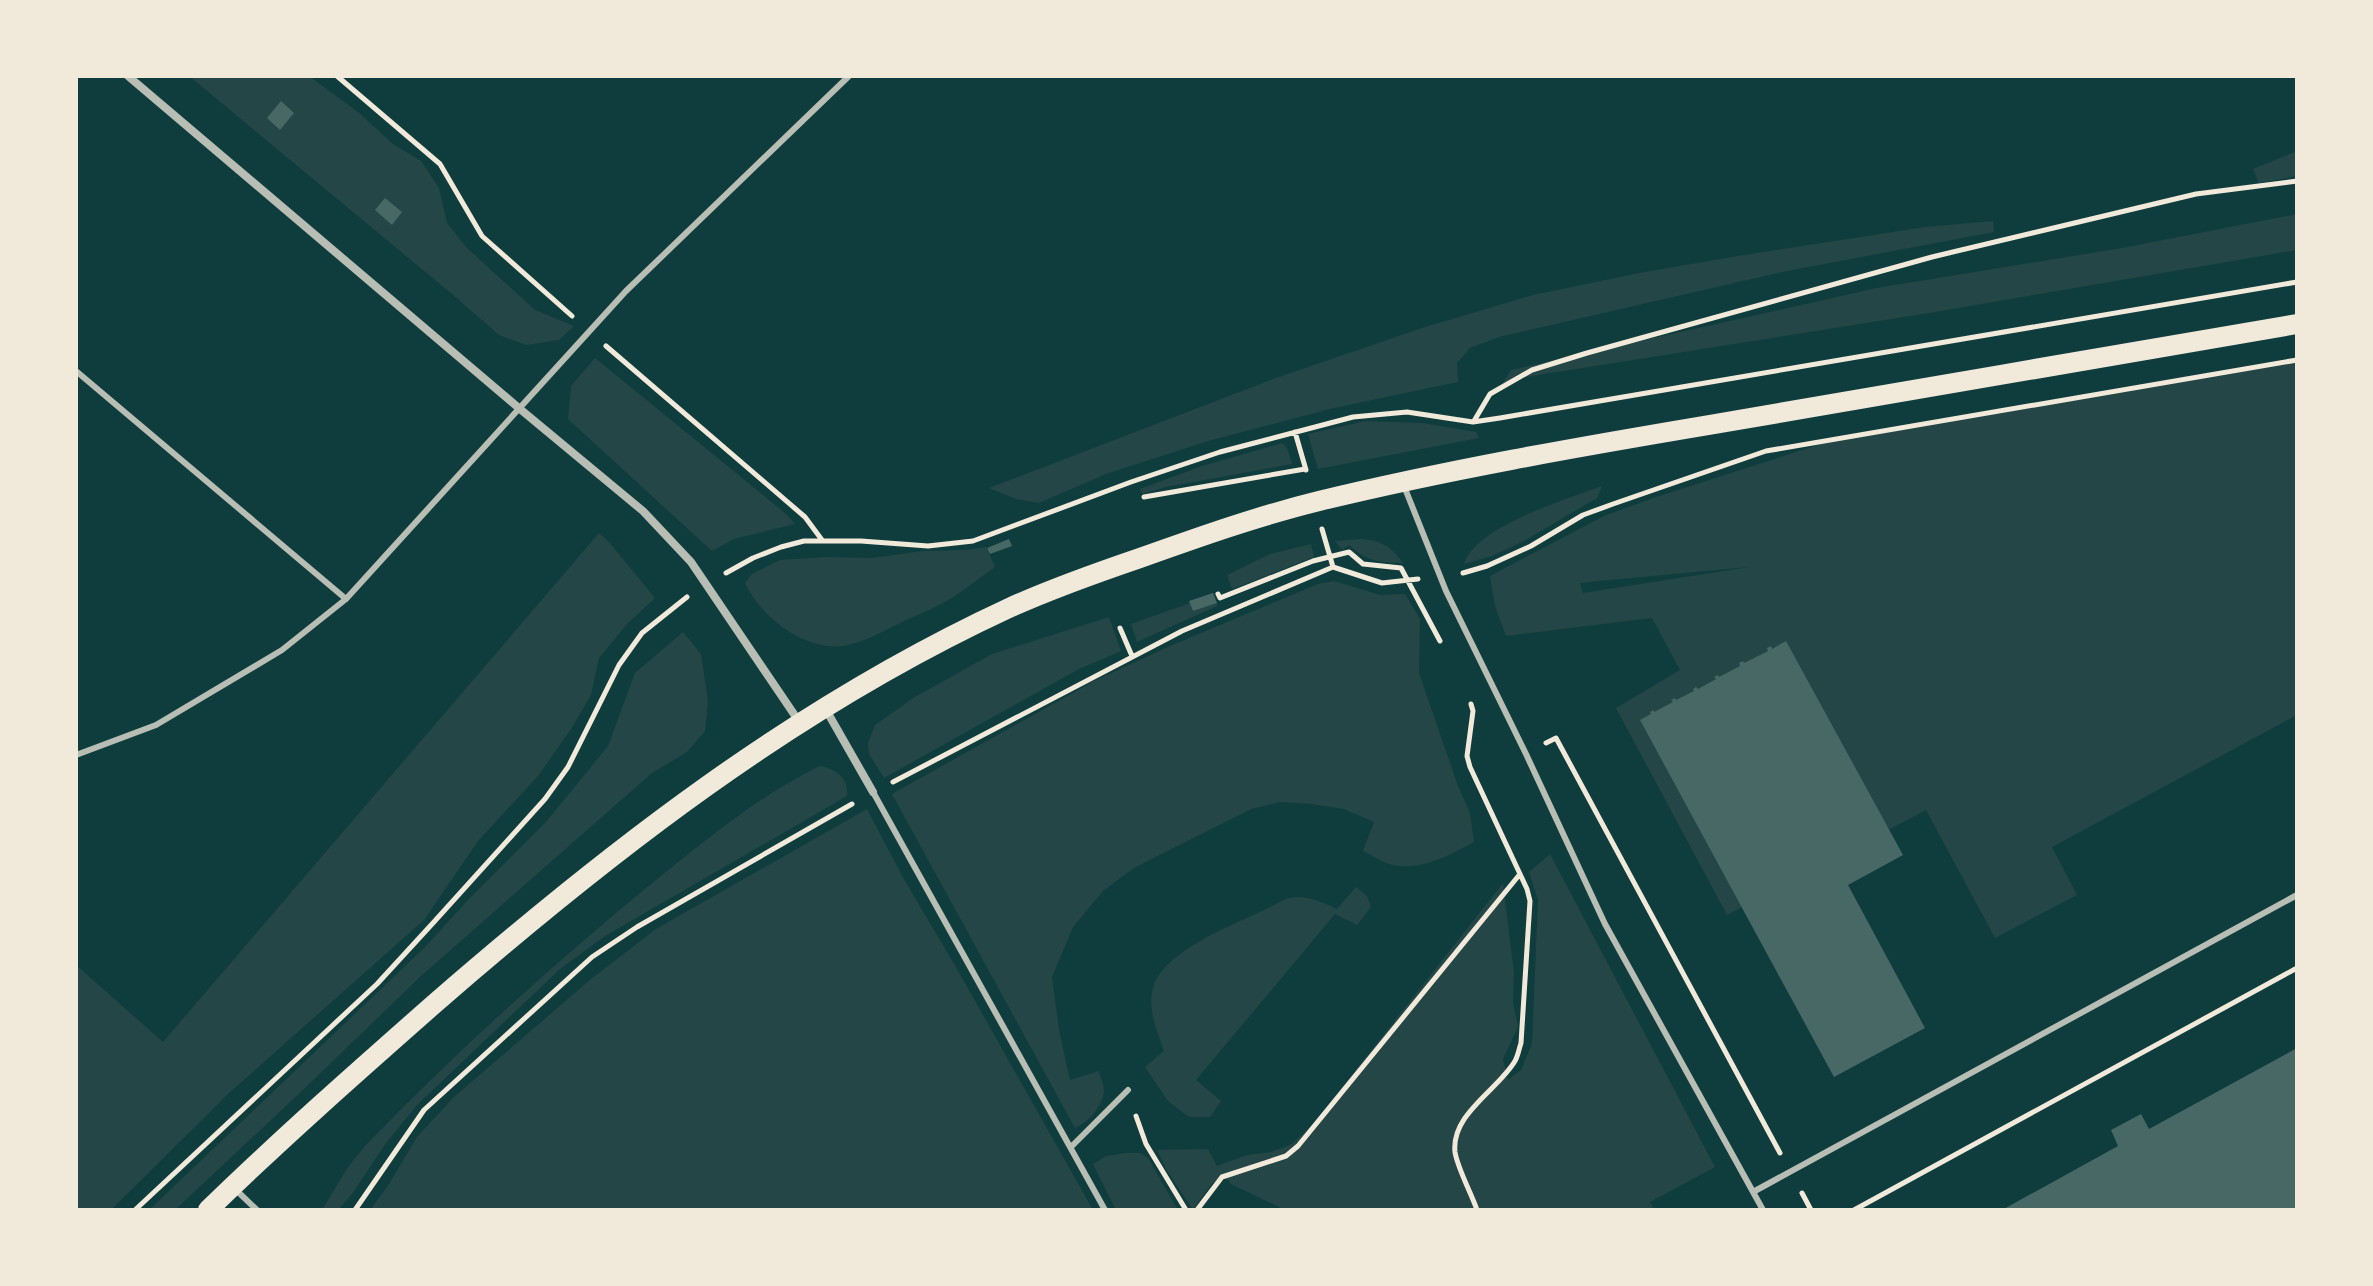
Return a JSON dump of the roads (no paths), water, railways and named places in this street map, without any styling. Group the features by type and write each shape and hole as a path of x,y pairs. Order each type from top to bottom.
{"main road":[{"path":"208,1210 326,1100 554,902 703,787 825,707 1011,607 1108,569 1315,502 1549,452 2297,324"}],"street":[{"path":"128,76 643,511 676,545 800,723"},
{"path":"825,707 873,792"}],"lane":[{"path":"76,755 156,725 282,650 346,599 626,291 849,76"},
{"path":"76,371 346,599"},
{"path":"1403,483 1441,577 1605,924 1763,1210"},
{"path":"873,792 1105,1210"},
{"path":"1753,1192 2297,895"},
{"path":"1071,1147 1128,1090"},
{"path":"232,1187 257,1210"}]}
